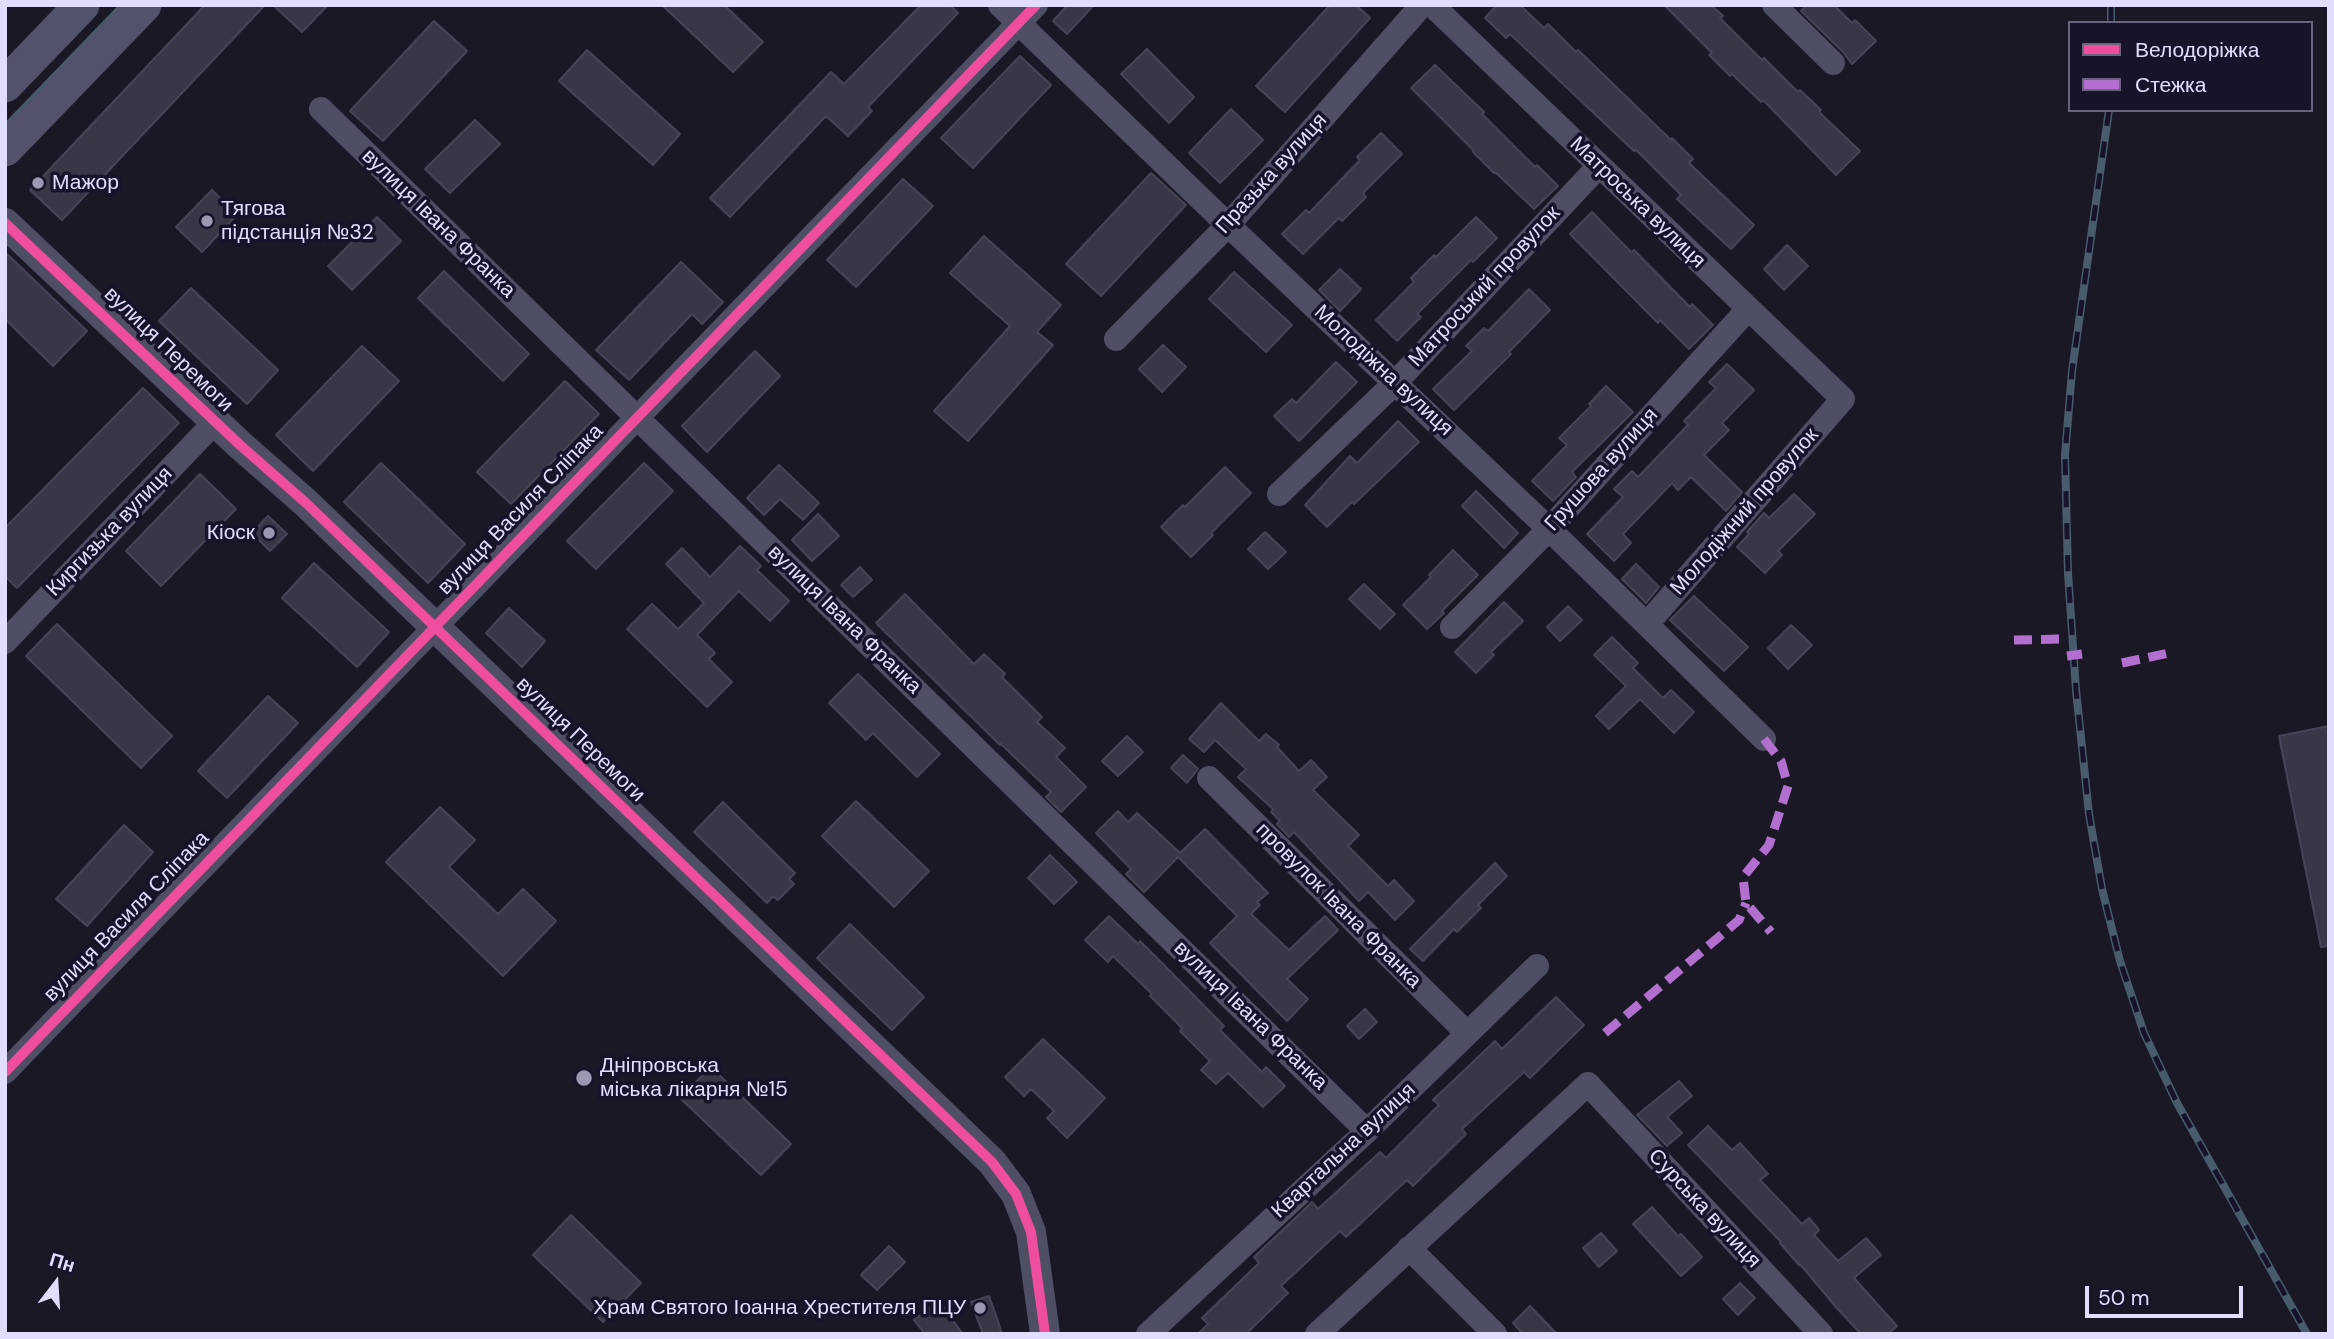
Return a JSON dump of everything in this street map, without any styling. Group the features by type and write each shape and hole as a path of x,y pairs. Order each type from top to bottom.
{"main road":[{"path":"5,85 82,5"},
{"path":"5,149 144,5"}],"street":[{"name":"Молодіжна вулиця","path":"1000,5 1549,528 1764,739"},
{"name":"вулиця Василя Сліпака","path":"5,1072 1036,5"},
{"name":"Празька вулиця","path":"1116,339 1228,225 1422,5"},
{"name":"Матроська вулиця","path":"1432,5 1843,400"},
{"path":"1774,5 1833,63"},
{"name":"вулиця Івана Франка","path":"321,109 1367,1131"},
{"name":"Матроський провулок","path":"1279,494 1396,382 1599,166"},
{"name":"вулиця Перемоги","path":"5,223 215,422 306,503 992,1163 1016,1194 1031,1232 1045,1334"},
{"name":"Грушова вулиця","path":"1452,627 1549,528 1748,309"},
{"name":"Молодіжний провулок","path":"1647,624 1843,400"},
{"name":"Киргизька вулиця","path":"5,642 215,422"},
{"name":"провулок Івана Франка","path":"1209,778 1467,1033"},
{"name":"Квартальна вулиця","path":"1148,1334 1367,1131 1537,966"},
{"name":"Сурська вулиця","path":"1409,1248 1588,1084 1821,1334"},
{"path":"1317,1334 1409,1248 1495,1334"}],"building":[{"path":"205,5 265,5 62,220 30,190"},
{"path":"273,5 328,5 302,32"},
{"path":"662,5 724,5 763,42 733,72"},
{"path":"921,5 950,5 958,13 868,107 872,111 848,136 826,116 730,217 710,198 831,72 844,84"},
{"path":"1068,5 1094,5 1067,34 1053,21"},
{"path":"1330,5 1356,5 1370,18 1285,112 1256,86"},
{"path":"1497,5 1520,5 1544,28 1548,24 1671,140 1672,138 1693,159 1689,163 1754,225 1731,249 1677,199 1681,195 1636,150 1510,34 1506,38 1485,18"},
{"path":"1664,5 1711,5 1723,16 1720,18 1762,60 1764,58 1798,92 1800,90 1860,151 1836,175 1763,100 1761,102 1732,74 1730,76 1709,55 1712,53"},
{"path":"1807,5 1834,5 1852,23 1855,20 1876,41 1852,64 1801,11"},
{"path":"434,21 467,51 383,141 350,111"},
{"path":"1147,49 1194,97 1169,123 1121,74"},
{"path":"587,50 680,134 653,165 559,81"},
{"path":"1020,56 1051,85 973,168 941,138"},
{"path":"1435,65 1535,167 1537,165 1558,186 1534,209 1494,173 1411,88"},
{"path":"1231,109 1263,140 1220,183 1189,153"},
{"path":"475,120 500,144 450,193 425,169"},
{"path":"1381,133 1402,154 1363,193 1366,197 1342,221 1339,218 1303,254 1282,234 1306,210 1309,213 1360,160 1357,157"},
{"path":"1151,173 1186,205 1101,296 1066,264"},
{"path":"903,179 933,206 856,287 827,260"},
{"name":"Тягова пiдстанцiя №32","path":"212,190 237,215 202,252 176,227"},
{"path":"1592,212 1631,252 1634,250 1690,307 1692,304 1713,325 1689,349 1660,320 1658,323 1570,234"},
{"path":"377,217 401,241 352,290 328,266"},
{"path":"1476,217 1497,238 1417,314 1421,317 1397,341 1376,320 1414,282 1411,278"},
{"path":"984,236 1061,305 1037,332 1053,345 968,441 934,411 1010,326 950,273"},
{"path":"1787,245 1808,266 1784,290 1764,269"},
{"path":"5,252 87,331 53,366 5,319"},
{"path":"681,262 723,302 702,324 692,314 629,380 596,350"},
{"path":"1340,269 1361,289 1340,311 1319,290"},
{"path":"444,271 529,354 503,381 418,298"},
{"path":"1234,272 1292,325 1266,352 1209,299"},
{"path":"191,288 278,370 247,404 159,321"},
{"path":"1529,289 1550,310 1509,352 1511,354 1454,410 1433,389 1472,351 1466,346 1484,328 1488,331"},
{"path":"1163,345 1186,367 1162,392 1139,369"},
{"path":"362,346 399,381 313,471 276,435"},
{"path":"755,351 780,376 707,452 682,426"},
{"path":"1336,362 1357,382 1299,441 1274,416 1292,399 1296,403"},
{"path":"1727,364 1754,390 1722,423 1729,430 1704,455 1742,492 1726,511 1691,477 1678,490 1672,483 1623,534 1631,543 1614,561 1587,534 1623,497 1614,489 1632,471 1638,477 1688,425 1684,421 1716,388 1709,382"},
{"path":"565,381 599,414 511,504 477,472"},
{"path":"1606,386 1633,412 1572,472 1576,477 1553,501 1532,481 1567,445 1559,438 1591,406 1589,404"},
{"path":"143,388 179,423 17,588 5,576 5,528"},
{"path":"1398,421 1419,442 1327,527 1305,505 1350,456 1357,463"},
{"path":"381,463 465,544 428,583 344,502"},
{"path":"644,463 673,491 596,569 567,541"},
{"path":"779,465 819,503 803,520 780,499 764,515 747,498"},
{"path":"1225,467 1251,493 1191,557 1161,527"},
{"path":"200,474 236,509 161,586 126,551"},
{"path":"1476,491 1518,533 1504,548 1462,506"},
{"path":"1794,494 1815,514 1778,551 1782,555 1765,573 1737,547 1764,513 1769,518"},
{"path":"818,514 839,536 812,561 792,540"},
{"name":"Кіоск","path":"268,516 287,534 270,551 252,533"},
{"path":"1265,532 1286,552 1268,569 1248,549"},
{"path":"740,546 761,566 757,570 789,601 770,621 739,591 697,635 715,653 709,659 732,682 707,707 627,629 652,604 678,629 704,603 666,564 682,548 710,577"},
{"path":"1453,550 1478,575 1427,629 1403,605"},
{"path":"314,563 389,632 357,667 282,598"},
{"path":"1636,564 1659,587 1646,603 1622,579"},
{"path":"860,567 872,580 853,597 841,585"},
{"path":"1364,584 1395,614 1380,629 1349,599"},
{"path":"905,594 974,664 984,654 1005,674 1002,677 1042,717 1037,722 1065,748 1056,757 1086,787 1061,812 1046,797 1051,792 876,623"},
{"path":"1694,596 1748,647 1724,671 1670,620"},
{"path":"1504,602 1523,621 1491,652 1494,655 1476,673 1455,652"},
{"path":"1568,606 1582,620 1560,641 1547,627"},
{"path":"509,608 545,641 522,667 486,633"},
{"path":"57,624 172,736 141,768 26,656"},
{"path":"1791,625 1812,645 1788,669 1768,648"},
{"path":"1612,637 1638,663 1633,668 1663,698 1671,690 1694,712 1674,733 1640,699 1609,729 1596,716 1626,686 1594,655"},
{"path":"858,674 940,754 917,777 873,733 866,740 829,703"},
{"path":"268,696 298,723 227,798 198,771"},
{"path":"1221,703 1259,741 1266,734 1279,745 1277,747 1299,771 1311,760 1327,777 1313,790 1359,835 1348,846 1388,886 1394,880 1414,901 1395,920 1368,892 1359,901 1294,832 1289,837 1277,824 1280,821 1271,812 1273,809 1238,777 1246,769 1215,740 1204,752 1189,739"},
{"path":"2329,726 2329,946 2321,947 2279,736"},
{"path":"1127,736 1143,752 1118,776 1102,761"},
{"path":"1183,755 1198,769 1187,783 1171,768"},
{"path":"856,801 929,871 894,907 822,836"},
{"path":"723,802 795,873 789,879 794,884 778,900 773,896 767,903 694,832"},
{"path":"440,807 475,840 449,867 498,914 523,889 556,921 503,976 386,862"},
{"path":"1118,811 1128,822 1137,813 1180,853 1205,829 1268,893 1257,902 1260,905 1251,914 1289,950 1325,916 1338,930 1287,979 1308,999 1287,1021 1210,943 1237,916 1178,857 1144,892 1126,874 1131,869 1096,833"},
{"path":"124,825 153,852 87,926 56,899"},
{"path":"1050,855 1077,882 1054,904 1028,878"},
{"path":"1495,863 1507,876 1478,905 1481,908 1457,932 1454,929 1423,961 1410,949"},
{"path":"1109,916 1138,944 1140,941 1224,1026 1220,1030 1262,1072 1266,1067 1285,1086 1263,1107 1228,1073 1216,1084 1201,1070 1210,1061 1180,1031 1182,1028 1150,996 1152,994 1113,956 1108,962 1085,940"},
{"path":"850,924 924,997 892,1030 817,958"},
{"path":"1556,997 1584,1025 1530,1078 1524,1072 1462,1129 1466,1134 1413,1186 1407,1180 1346,1237 1340,1231 1281,1286 1288,1293 1246,1334 1198,1334 1208,1324 1202,1318 1259,1263 1254,1257 1312,1202 1318,1209 1380,1152 1386,1158 1439,1105 1433,1100 1495,1041 1502,1049"},
{"path":"1365,1009 1377,1022 1359,1039 1347,1026"},
{"path":"1043,1039 1105,1098 1067,1138 1047,1118 1054,1111 1031,1089 1024,1096 1005,1077"},
{"path":"711,1067 791,1144 761,1175 680,1098"},
{"path":"1679,1081 1692,1096 1667,1117 1682,1133 1667,1146 1637,1115"},
{"path":"1708,1126 1732,1150 1740,1143 1768,1174 1760,1180 1802,1224 1809,1218 1819,1230 1814,1235 1838,1261 1866,1238 1881,1255 1854,1278 1897,1326 1888,1334 1861,1334 1781,1242 1688,1145"},
{"path":"1652,1207 1678,1236 1681,1234 1702,1257 1681,1276 1633,1224"},
{"path":"571,1215 641,1283 603,1322 533,1255"},
{"path":"1601,1233 1617,1251 1599,1267 1583,1248"},
{"path":"889,1246 905,1262 877,1290 861,1275"},
{"path":"1740,1283 1755,1298 1738,1315 1723,1299"},
{"name":"Храм Святого Іоанна Хрестителя ПЦУ","path":"989,1296 1002,1334 983,1334 971,1302"},
{"path":"933,1305 937,1311 943,1307 963,1334 925,1334 914,1320"},
{"path":"1530,1306 1557,1334 1523,1334 1513,1323"}],"tram line":[{"path":"5,124 120,5"}],"railway":[{"path":"2111,5 2111,21"},
{"path":"2109,112 2072,371 2065,455 2068,573 2076,690 2089,814 2102,889 2120,961 2144,1033 2177,1103 2307,1334"}],"marked path":[{"path":"2014,640 2065,639"},
{"path":"2122,663 2169,653"},
{"path":"2067,656 2082,654"},
{"path":"1764,739 1781,761 1788,786 1769,845 1743,877 1746,903 1771,932"},
{"path":"1605,1033 1739,920 1746,903"}],"cycle path":[{"path":"5,1072 1036,5"},
{"path":"5,223 240,445 306,503 992,1162 1016,1194 1031,1232 1045,1334"}],"place":[{"name":"Мажор","path":"38,183"},
{"name":"Тягова пiдстанцiя №32","path":"207,221"},
{"name":"Кіоск","path":"269,533"},
{"name":"Дніпровська міська лікарня №15","path":"584,1078"},
{"name":"Храм Святого Іоанна Хрестителя ПЦУ","path":"980,1308"}]}
